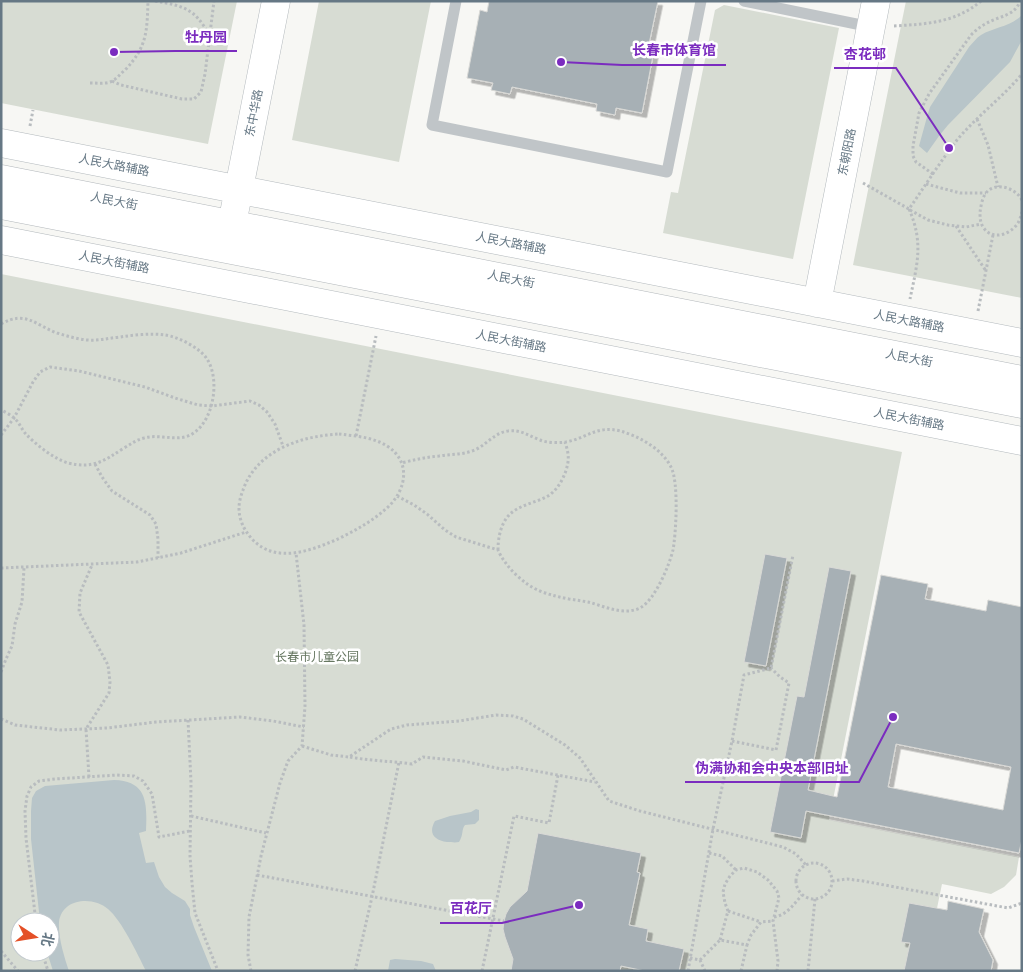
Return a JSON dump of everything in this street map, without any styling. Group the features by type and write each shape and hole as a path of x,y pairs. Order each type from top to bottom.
{"main road":[{"name":"东中华路","path":"232,224 276,1"},
{"name":"东朝阳路","path":"817,303 874,14"},
{"name":"人民大路辅路","path":"1,143 1022,343"},
{"name":"人民大街","path":"1,179 1022,380"},
{"name":"人民大街","path":"1,204 1022,404"},
{"name":"人民大街辅路","path":"1,240 1022,441"}],"lane":[{"path":"456,1 432,125 667,172 701,1"},
{"path":"744,1 874,14"}],"path":[{"path":"90,83 112,81 134,61 143,45 147,26 148,1"},
{"path":"155,1 171,4 195,14 203,22 210,36"},
{"path":"112,81 121,85 182,99 194,99 201,92 205,74 214,1"},
{"path":"874,14 924,24 942,21 967,12 981,1"},
{"path":"933,174 916,162 913,156 913,146 922,106 971,35 989,22 1012,12 1019,5 1020,1"},
{"path":"909,209 958,140 1022,74"},
{"path":"29,130 33,110"},
{"path":"977,119 988,145 998,187"},
{"path":"843,172 928,220 966,227 981,224"},
{"path":"926,184 960,193 986,193"},
{"path":"1022,200 1020,193 1009,188 998,187 990,189 986,193 981,208 981,224 993,235 1003,235 1017,224 1022,212"},
{"path":"909,209 915,223 918,243 918,262 909,302"},
{"path":"1017,224 1022,227"},
{"path":"956,226 986,271"},
{"path":"977,315 993,235"},
{"path":"1,324 11,319 24,318 56,332 79,339 98,341 122,336 166,335 180,339 194,347 206,358 214,378 212,406 203,425 194,433 182,439 147,437 137,440 95,464 81,465 66,462 52,455 36,444 14,418 1,410"},
{"path":"356,436 377,333"},
{"path":"1,435 14,418 40,372 50,367 79,371 145,387 198,405 212,406 250,401 259,405 267,412 275,424 283,446"},
{"path":"402,463 425,458 461,455 475,451 501,432 510,431 518,431 542,441 551,442 565,442 585,436 596,430 607,428 638,437 665,458 672,468 675,480 676,510 673,549 665,574 652,597 640,608 628,611 612,610 588,602 553,596 538,590 520,578 502,559 498,550 498,539 503,524 510,514 518,508 548,497 558,488 568,462 568,451 565,442"},
{"path":"339,434 356,436 386,445 396,453 402,463 404,474 402,486 390,506 359,529 325,545 296,553 284,554 268,549 254,541 246,532 240,520 239,507 246,481 254,468 283,446 303,439 339,434"},
{"path":"95,464 112,491 150,515 156,524 158,558"},
{"path":"397,496 427,514 456,537 498,550"},
{"path":"1,568 137,562 181,554 246,532"},
{"path":"251,971 248,956 249,917 266,833 288,761 302,746 304,727 304,625 296,553"},
{"path":"771,668 793,555"},
{"path":"89,777 86,728 109,693 110,682 108,665 79,612 80,593 92,564"},
{"path":"1,672 12,646 15,624 22,602 24,568"},
{"path":"732,741 776,750 788,683 771,668"},
{"path":"688,971 713,829 744,675 771,668"},
{"path":"349,757 391,729 408,725 496,715 513,716 523,719 565,745 580,758 608,801 640,811 783,847 796,854 806,865"},
{"path":"1,719 15,725 60,730 240,717 304,727"},
{"path":"188,720 191,782 190,856 195,913 218,971"},
{"path":"302,746 331,755 367,760 412,764 423,756 506,770 514,767 596,782"},
{"path":"355,971 399,762"},
{"path":"35,912 26,838 25,811 31,788 39,781 117,775 134,776 143,781 152,794 159,837 190,831"},
{"path":"482,971 514,816 549,823 558,775"},
{"path":"191,816 266,833"},
{"path":"709,853 722,856 736,870"},
{"path":"812,863 819,864 826,868 830,874 831,888 821,898 815,900 808,898 802,895 798,889 797,876 806,865 812,863"},
{"path":"700,960 720,940 728,911 723,892 725,884 736,870 744,868 758,872 777,891 779,898 773,921 778,962 777,971"},
{"path":"257,875 504,921"},
{"path":"832,881 847,879 863,881 1008,908 1022,903"},
{"path":"774,917 782,916 802,895"},
{"path":"808,971 815,900"},
{"path":"728,911 762,922 773,921"},
{"path":"741,971 747,945 751,936 762,922"},
{"path":"720,940 747,945"},
{"path":"1,951 18,971"},
{"path":"690,958 700,960"},
{"path":"700,960 704,971"}],"green space":[{"path":"1,1 237,1 208,144 1,103"},
{"path":"319,1 431,1 399,162 292,140"},
{"path":"906,1 1022,1 1022,298 853,265"},
{"path":"724,5 839,28 793,259 663,233 671,192 678,193 715,10"},
{"name":"长春市儿童公园","path":"1,274 902,452 829,820 1019,857 1016,875 1004,887 991,894 942,884 924,971 1,971"}],"shaded area":[{"path":"1022,15 1022,40 1010,62 948,125 927,153 919,146 930,107 969,47 981,35 1012,22"},
{"path":"114,780 125,781 139,789 143,796 146,812 146,831 139,833 146,863 154,862 165,887 185,901 190,909 194,927 212,971 146,971 119,921 108,909 94,902 87,901 72,904 66,908 60,918 60,912 39,912 31,839 31,811 32,798 36,791 45,786"},
{"path":"476,809 479,810 479,820 475,824 465,825 459,842 442,841 433,835 432,829 435,821"},
{"path":"60,939 69,971 53,971 50,962 60,962"},
{"path":"390,960 433,964 436,971 388,971"}],"building":[{"path":"489,1 658,1 649,44 655,45 642,113 616,108 615,115 596,111 597,104 512,87 510,94 491,90 493,83 467,78 480,10 487,12"},
{"path":"765,554 787,558 766,666 744,662"},
{"path":"829,567 851,571 808,790 837,797 881,575 928,584 925,599 986,611 988,600 1022,607 1022,839 1019,853 806,811 801,838 770,832 797,696 804,697","holes":["896,744 1011,767 1003,810 888,787"]},
{"path":"538,833 641,853 637,872 640,873 629,925 648,929 646,941 684,949 679,971 645,971 621,966 620,971 511,971 513,959 503,929 504,921 510,907 527,891"},
{"path":"948,901 984,909 979,932 993,960 991,971 904,971 910,943 901,942 909,903 947,910"}],"place":[{"name":"牡丹园","path":"114,52"},
{"name":"长春市体育馆","path":"561,62"},
{"name":"杏花邨","path":"949,148"},
{"name":"伪满协和会中央本部旧址","path":"893,717"},
{"name":"百花厅","path":"579,905"}]}
